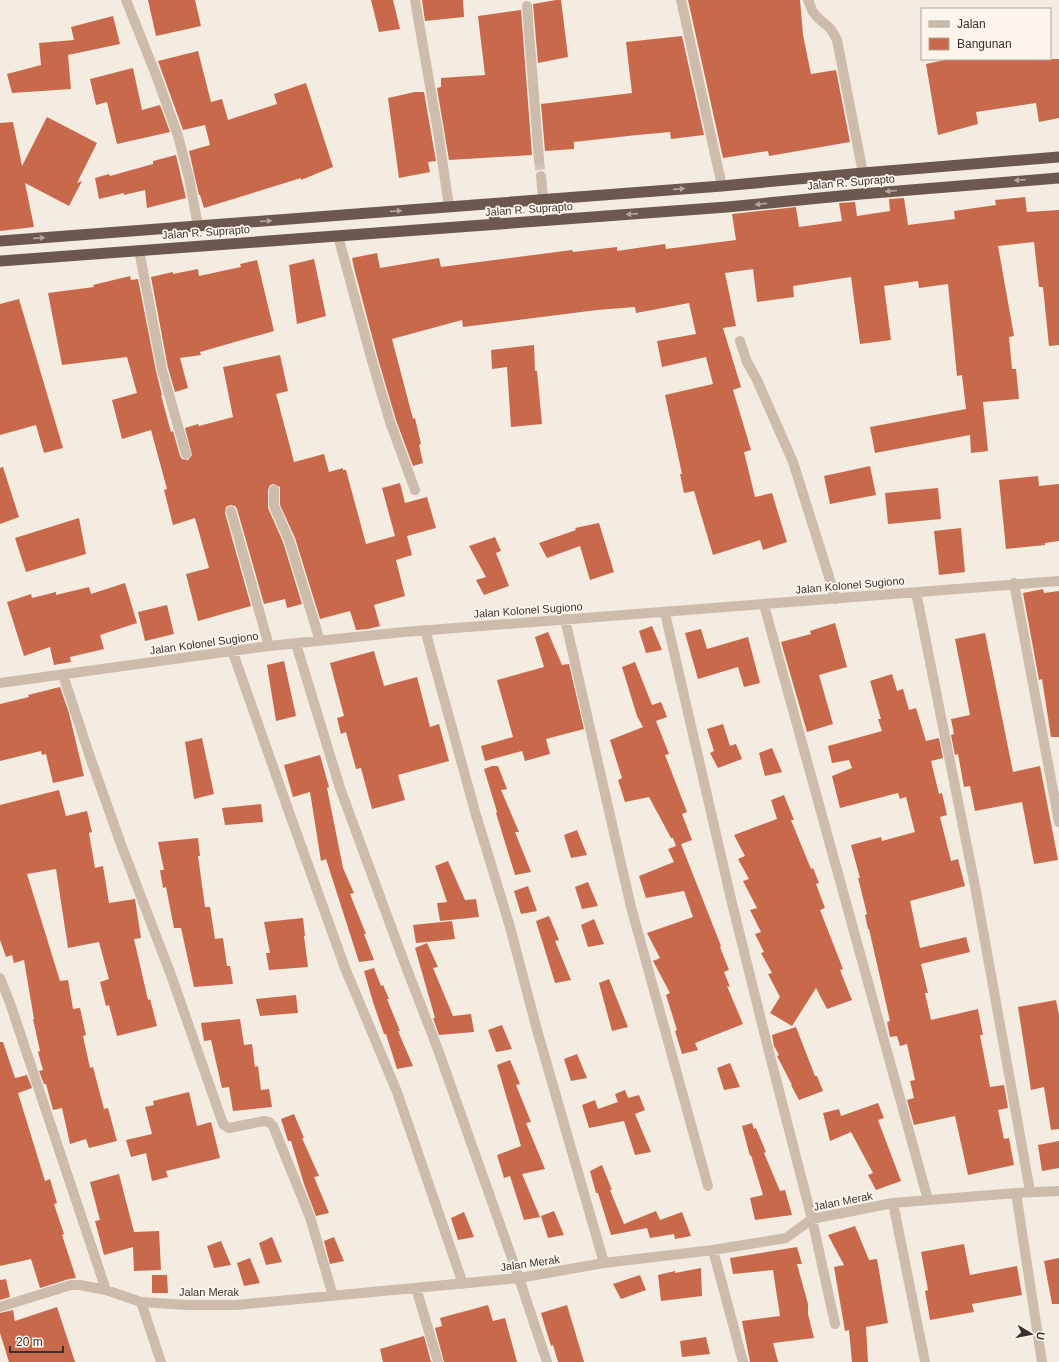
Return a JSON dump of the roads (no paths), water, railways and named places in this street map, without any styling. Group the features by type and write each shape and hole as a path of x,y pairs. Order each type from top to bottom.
{"highway":[{"name":"Jalan R. Suprapto","path":"0,241 493,204 1059,158"},
{"name":"Jalan R. Suprapto","path":"0,261 727,207 861,194 1059,178"},
{"path":"493,204 495,224"}],"street":[{"path":"126,0 178,136 189,178 198,226"},
{"path":"415,0 439,138 449,207"},
{"path":"681,0 722,186"},
{"path":"808,0 812,11 822,21 830,26 837,40 863,173"},
{"path":"527,6 539,160"},
{"path":"541,176 543,199"},
{"path":"338,236 390,422 415,490"},
{"path":"139,250 162,370 186,454"},
{"path":"740,342 747,362 757,380 794,462 836,599"},
{"path":"274,490 274,506 289,540 320,641"},
{"path":"231,511 268,646"},
{"name":"Jalan Kolonel Sugiono","path":"0,683 63,676 232,650 425,630 665,613 1014,583 1059,581"},
{"path":"1014,583 1059,822"},
{"path":"916,592 975,886 1030,1191"},
{"path":"764,604 928,1200"},
{"path":"665,613 731,899 812,1219 835,1324"},
{"path":"565,619 631,907 708,1186"},
{"path":"425,630 476,815 510,927 537,1030 604,1263"},
{"path":"296,644 340,788 437,1047 519,1278 547,1362"},
{"path":"232,650 345,968 397,1092 463,1284"},
{"path":"63,676 122,847 171,975 222,1121 224,1125 229,1128 264,1120 273,1126 310,1217 333,1296"},
{"path":"0,978 10,1002 106,1290"},
{"name":"Jalan Merak","path":"0,1307 71,1285 80,1285 106,1290 141,1302 187,1306 236,1305 519,1278 604,1263 713,1250 786,1238 812,1219 893,1203 1016,1192 1059,1191"},
{"path":"1016,1192 1042,1362"},
{"path":"893,1203 925,1362"},
{"path":"713,1250 744,1362"},
{"path":"416,1288 438,1362"},
{"path":"141,1302 161,1362"}],"tunnel":[{"path":"539,160 541,176"}]}
